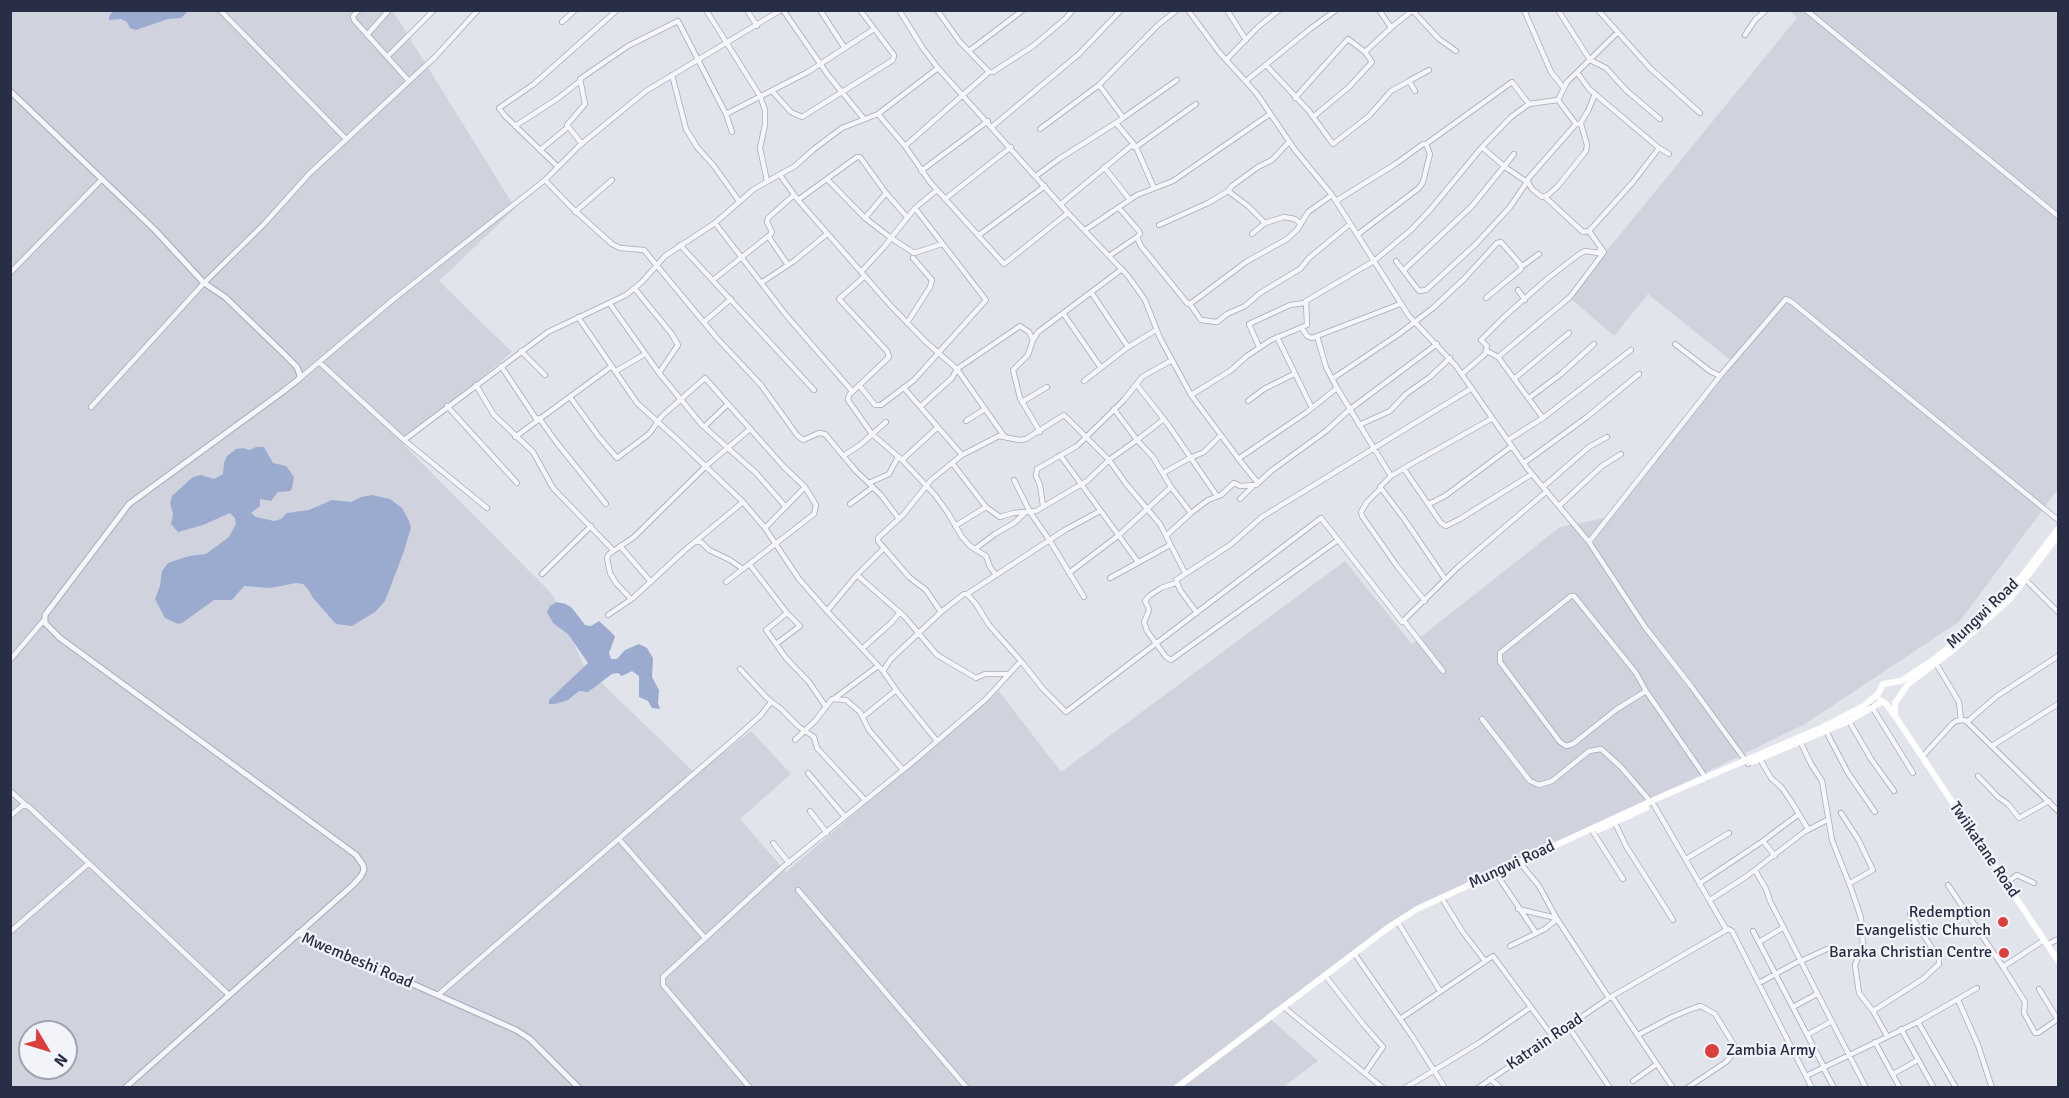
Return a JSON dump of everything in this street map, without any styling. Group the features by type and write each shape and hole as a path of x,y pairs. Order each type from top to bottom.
{"main road":[{"name":"Mungwi Road","path":"1900,694 1911,681 2000,600 2022,576 2058,529"},
{"name":"Mungwi Road","path":"1893,684 1935,661 1982,626 2026,580 2058,536"},
{"path":"1895,703 1884,703 1878,694 1883,684 1893,684 1898,688 1900,694 1895,703 1895,716"},
{"name":"Mungwi Road","path":"1182,1088 1417,912 1847,715 1878,694"},
{"name":"Mungwi Road","path":"1176,1088 1408,914 1706,778 1760,759 1849,721 1872,707 1884,703"},
{"name":"Twiikatane Road","path":"1884,703 1895,716 2058,961"}],"street":[{"path":"220,10 345,138"},
{"path":"359,10 353,18 409,81"},
{"path":"367,35 389,10"},
{"path":"388,56 434,10"},
{"path":"91,407 204,283 264,224 310,173 345,138 435,57 478,10"},
{"path":"562,22 575,10"},
{"path":"558,167 499,108 534,84 617,10"},
{"path":"706,10 760,96 765,110 765,125 760,148 767,181"},
{"path":"747,10 757,26"},
{"path":"10,660 44,620 45,615 129,504 299,379 395,298 545,180 582,144 646,91 782,10 820,64 864,119"},
{"path":"820,10 844,48"},
{"path":"772,91 791,112 802,117 894,59 860,10"},
{"path":"899,10 938,68 993,126 1068,213 1122,269 1140,292 1156,330 1191,395 1256,484"},
{"path":"937,10 969,51 989,72"},
{"path":"969,51 1023,10"},
{"path":"905,146 989,72 993,72 1033,46 1073,10"},
{"path":"993,126 1079,54 1121,10"},
{"path":"1040,129 1099,85 1158,25 1177,10"},
{"path":"1188,10 1226,60 1246,81 1289,142 1334,198 1414,323 1450,358 1491,419 1532,474 1589,542 1645,627 1747,762"},
{"path":"1227,10 1246,40"},
{"path":"1226,60 1258,27 1280,10"},
{"path":"1246,81 1335,10"},
{"path":"1379,10 1392,26"},
{"path":"1524,10 1551,72 1563,87"},
{"path":"1558,10 1590,60 1606,68 1626,90 1660,118"},
{"path":"1598,10 1650,68 1700,113"},
{"path":"1745,35 1755,20 1766,10"},
{"path":"1806,10 1940,117 2058,216"},
{"path":"1365,52 1392,26 1413,11 1439,39 1456,51"},
{"path":"515,126 557,99 618,52 678,21 726,114 732,132"},
{"path":"726,114 820,64 874,29"},
{"path":"1558,100 1563,87 1617,33"},
{"path":"1295,98 1348,39 1365,52 1372,62 1349,87 1313,117"},
{"path":"1266,64 1313,117 1330,142 1336,143 1376,109 1391,91 1429,70"},
{"path":"404,440 548,332 610,304 635,289 656,265 680,245 716,223 767,181 795,166 814,148 842,129 878,114 938,68"},
{"path":"1577,72 1589,89 1669,154"},
{"path":"672,75 686,129 697,147 740,201"},
{"path":"1036,176 1177,80"},
{"path":"580,81 585,104 567,122 568,128 582,144"},
{"path":"1409,81 1415,91"},
{"path":"1190,304 1246,262 1287,239 1308,212 1397,163 1512,82 1529,104"},
{"path":"1099,85 1123,118"},
{"path":"10,91 155,230 204,283 225,297 297,367 299,379"},
{"path":"1396,261 1419,291 1426,290 1476,244 1510,207 1532,174 1588,111 1595,94"},
{"path":"1259,347 1249,324 1290,305 1305,303 1308,299 1374,261 1422,219 1482,147 1511,117 1529,104 1558,100"},
{"path":"1545,197 1558,186 1586,151 1587,145 1578,124 1558,100"},
{"path":"1062,203 1131,146 1136,147 1196,104"},
{"path":"878,114 905,146 921,171 1002,263 1006,264 1068,213"},
{"path":"1085,230 1130,200 1178,178 1270,114"},
{"path":"921,171 988,121"},
{"path":"1116,123 1136,147 1154,188"},
{"path":"540,150 568,128"},
{"path":"1159,225 1208,204 1258,166 1272,160 1289,142"},
{"path":"1357,235 1419,188 1423,182 1430,154 1426,144"},
{"path":"945,199 1011,147"},
{"path":"1482,147 1527,182 1535,192 1545,197 1583,232 1588,231 1633,182 1659,148"},
{"path":"1404,270 1472,206 1514,154"},
{"path":"798,200 860,157 907,217"},
{"path":"1104,167 1130,200"},
{"path":"780,175 827,234 907,323 957,369 1004,436"},
{"path":"10,273 102,179"},
{"path":"827,179 865,218 914,253 942,244"},
{"path":"545,180 575,212 612,244 624,249 641,248 761,386 797,435 803,440 819,433 825,434 899,519"},
{"path":"575,212 612,180"},
{"path":"979,236 1045,186"},
{"path":"1231,188 1265,223"},
{"path":"937,190 915,208 863,274 840,299 889,354 876,370 852,391 848,400 872,434 926,485 948,513 962,537 986,556 996,575"},
{"path":"865,218 886,193"},
{"path":"713,280 772,232 767,222 768,218 794,195"},
{"path":"859,385 877,406 904,388 986,300 915,208"},
{"path":"1109,256 1140,234 1119,208"},
{"path":"1252,234 1265,223 1287,217 1300,224"},
{"path":"716,223 760,283 822,359 852,391"},
{"path":"1137,237 1201,320 1217,322 1300,269 1350,224"},
{"path":"1498,357 1570,297 1604,252 1588,231"},
{"path":"760,283 788,265 827,234"},
{"path":"768,236 788,265"},
{"path":"1332,379 1414,323 1451,292 1499,242 1521,267"},
{"path":"680,245 814,390"},
{"path":"1487,351 1487,346 1481,340 1547,279 1578,255 1585,251 1599,253 1601,248"},
{"path":"1486,298 1539,254"},
{"path":"907,323 932,280 913,258"},
{"path":"1040,432 1022,402 1012,372 1028,355 1033,340 1043,328 1122,269"},
{"path":"635,289 678,345 659,373"},
{"path":"1518,290 1525,300"},
{"path":"1091,292 1128,347"},
{"path":"704,322 730,299"},
{"path":"1589,542 1720,376 1786,299 2058,520"},
{"path":"1191,395 1230,371 1259,347 1307,325 1305,303"},
{"path":"610,304 659,373 704,427 756,472 785,506"},
{"path":"1302,328 1308,338 1317,336 1400,304"},
{"path":"1063,313 1101,368"},
{"path":"578,317 637,403 743,502 765,528 799,579 883,671 937,741"},
{"path":"921,405 952,378 957,369 1020,326 1029,332 1033,340"},
{"path":"1084,381 1128,347 1156,330"},
{"path":"1514,379 1569,333"},
{"path":"1317,336 1336,388 1391,476"},
{"path":"1277,337 1312,408"},
{"path":"1240,499 1280,464 1294,456 1349,410 1437,344"},
{"path":"1529,398 1561,374 1594,344"},
{"path":"1675,344 1720,376"},
{"path":"1508,441 1543,418 1631,350"},
{"path":"521,351 545,375"},
{"path":"1487,351 1498,357 1543,418"},
{"path":"1462,374 1487,351"},
{"path":"515,437 570,397 614,369 645,354"},
{"path":"1359,425 1390,411 1406,394 1430,377 1450,358"},
{"path":"1043,507 1036,472 1041,464 1077,446 1137,385 1142,377 1172,360"},
{"path":"319,362 404,440 487,508"},
{"path":"501,366 556,443 606,504"},
{"path":"1248,400 1294,374"},
{"path":"1524,463 1587,417 1640,374"},
{"path":"570,397 617,458 649,434 657,421 705,378 790,474 805,487 816,505 814,514 726,582"},
{"path":"476,385 494,415 533,452 553,488 614,550"},
{"path":"1137,385 1164,419 1217,495"},
{"path":"1022,402 1047,387"},
{"path":"904,388 962,455"},
{"path":"1238,459 1312,408 1336,388"},
{"path":"1338,540 1170,660 1147,631 1144,622 1149,609 1145,600 1149,596 1161,588 1176,583 1176,580 1185,573 1230,545 1262,517 1472,388"},
{"path":"704,427 728,404"},
{"path":"447,406 517,483"},
{"path":"1114,409 1153,457 1191,513"},
{"path":"966,421 985,410"},
{"path":"941,612 926,590 909,577 877,540 899,519 926,485 962,455 991,439 1004,436 1022,440 1040,432 1064,415 1109,460 1167,535 1170,546 1185,573"},
{"path":"975,549 1027,513 1043,507 1081,484 1164,419"},
{"path":"1425,601 1397,567 1361,512 1380,486 1391,476 1491,419"},
{"path":"843,456 860,445 886,422"},
{"path":"850,504 871,485 889,474 900,458 938,427"},
{"path":"631,598 616,583 610,573 607,558 614,550 634,537 706,466 750,429"},
{"path":"1163,473 1204,452 1221,435"},
{"path":"1404,621 1445,579 1589,447 1607,437"},
{"path":"1429,504 1512,446"},
{"path":"1559,506 1602,466 1621,454"},
{"path":"1060,455 1138,562"},
{"path":"953,464 986,507 998,516 1027,513"},
{"path":"1404,469 1441,523 1448,525 1532,474"},
{"path":"1014,480 1027,513 1050,540 1084,597"},
{"path":"1167,535 1191,513 1217,495 1221,495 1233,483 1240,486 1256,484"},
{"path":"765,528 805,487"},
{"path":"1069,573 1119,536 1172,487"},
{"path":"1380,489 1405,520 1445,579"},
{"path":"608,615 651,582 743,502"},
{"path":"955,526 986,507"},
{"path":"883,671 891,660 941,612 1050,540 1100,511"},
{"path":"967,594 976,604 988,625 1066,712 1321,518 1400,621 1404,621 1443,671"},
{"path":"542,574 591,526"},
{"path":"695,542 701,542 709,550 743,569"},
{"path":"620,546 651,582"},
{"path":"1110,578 1170,546"},
{"path":"827,611 857,575 884,548"},
{"path":"750,565 787,613 800,626 776,644"},
{"path":"857,575 900,612 921,633 937,655 976,678 985,674 1008,674"},
{"path":"2026,580 2058,612"},
{"path":"1176,583 1197,613"},
{"path":"1646,691 1617,709 1573,744 1566,746 1560,742 1500,662 1500,653 1571,596 1574,596 1636,673 1706,778"},
{"path":"863,648 900,612"},
{"path":"787,613 766,629 826,707"},
{"path":"44,620 47,627 60,638 361,860 364,870 361,876 298,933"},
{"path":"1967,722 1997,696 2058,656"},
{"path":"750,1088 663,985 663,977 789,863 994,692 1021,661"},
{"path":"1935,661 1959,702 1961,720"},
{"path":"795,740 834,699 878,666"},
{"path":"740,669 771,702 814,737 817,747 865,800"},
{"path":"863,717 896,690"},
{"path":"834,699 851,703 863,717 869,730 903,770"},
{"path":"438,995 756,720 771,702"},
{"path":"1992,746 2058,704"},
{"path":"1872,707 1913,772"},
{"path":"1482,719 1530,781 1539,785 1552,781 1589,751 1601,749 1622,767 1652,803 1726,929 1732,931 1812,1088"},
{"path":"1922,757 1952,724 1961,720 1967,722 2058,811"},
{"path":"1849,721 1871,759 1894,791"},
{"path":"1826,731 1845,768 1875,812"},
{"path":"1800,741 1822,783 1832,840 1857,904 1864,938 1855,965 1858,993 1873,1011 1887,1036"},
{"path":"1760,759 1771,778 1782,788 1808,830"},
{"path":"808,773 845,817"},
{"path":"1978,776 2008,804 2019,818 2049,801"},
{"path":"10,791 229,995"},
{"path":"10,816 26,805"},
{"path":"810,811 827,833"},
{"path":"1841,813 1858,839 1873,870 1850,884"},
{"path":"1700,884 1799,814"},
{"path":"1710,900 1775,856 1808,830 1827,820"},
{"path":"1615,823 1626,846 1673,920"},
{"path":"1593,832 1623,879"},
{"path":"1686,859 1729,833"},
{"path":"619,839 705,938"},
{"path":"1763,841 1775,856"},
{"path":"772,843 789,863"},
{"path":"10,932 88,864"},
{"path":"1521,864 1539,886 1557,919 1673,1088"},
{"path":"1755,870 1864,1087"},
{"path":"1497,875 1536,933"},
{"path":"2006,883 2017,875 2034,883"},
{"path":"1948,885 2025,1002 2023,1012 2035,1033 2038,1034 2058,1020 2039,989"},
{"path":"798,890 968,1088"},
{"path":"1443,900 1462,931 1485,961"},
{"path":"1518,909 1557,919"},
{"path":"1873,1011 1938,967 1940,961 1910,914"},
{"path":"1510,946 1557,919"},
{"path":"1399,924 1440,991"},
{"path":"1759,942 1784,927"},
{"name":"Katrain Road","path":"1478,1088 1611,998 1726,929"},
{"path":"1753,931 1834,1088"},
{"name":"Mwembeshi Road","path":"125,1088 298,933 523,1034 579,1088"},
{"path":"2003,967 2046,943 2058,939"},
{"path":"1758,983 1827,949"},
{"path":"1356,956 1434,1068 1445,1088"},
{"path":"1400,1020 1493,956 1553,1037"},
{"path":"1327,978 1383,1047 1365,1073"},
{"path":"1806,1076 1918,1022 1977,988"},
{"path":"1793,1007 1817,993"},
{"path":"1958,1000 1978,1045 1992,1088"},
{"path":"1638,1035 1672,1017 1701,1006 1715,1014 1736,1051 1725,1062 1687,1088"},
{"path":"1405,1088 1434,1068 1479,1043 1531,1007"},
{"path":"1286,1009 1383,1088"},
{"path":"1807,1035 1832,1021"},
{"path":"1918,1022 1956,1088"},
{"path":"1568,1026 1610,1088"},
{"path":"1901,1029 1933,1087"},
{"path":"1875,1042 1900,1088"},
{"path":"1893,1074 1918,1060"},
{"path":"1633,1081 1657,1064"},
{"path":"1490,1079 1501,1088"}],"shaded area":[{"path":"10,11 393,11 515,208 439,281 512,352 403,444 553,595 584,666 696,774 751,731 791,774 740,819 786,872 999,691 1061,772 1345,561 1412,644 1560,527 1610,517 1734,363 1648,294 1614,336 1569,297 1797,18 1790,11 2058,11 2058,489 1960,621 1805,724 1678,786 1435,898 1266,1015 1318,1061 1283,1087 11,1087"}],"water":[{"path":"113,11 188,11 181,18 168,19 136,30 130,28 127,22 121,19 109,20"},
{"path":"264,447 273,463 286,466 294,477 290,491 278,492 271,501 260,499 260,506 251,513 256,517 274,521 281,519 287,513 309,510 332,500 351,502 372,495 390,499 402,508 411,528 385,601 375,612 352,626 336,624 308,589 303,584 296,583 270,588 244,586 232,600 214,600 182,623 178,624 165,618 155,599 162,571 168,563 189,556 206,554 229,537 236,524 235,518 230,513 203,525 178,532 171,524 172,496 193,477 201,475 214,479 223,474 227,456 236,449 250,450"},
{"path":"557,602 572,608 585,625 591,626 599,621 613,634 615,637 609,653 611,659 617,659 625,650 639,644 647,648 653,658 652,677 659,690 660,709 652,708 648,701 639,697 639,676 632,671 622,676 618,673 612,674 588,692 579,691 568,700 549,704 549,700 588,663 568,634 553,623 547,612 550,606"}],"place":[{"name":"Redemption Evangelistic Church","path":"2003,922"},
{"name":"Baraka Christian Centre","path":"2004,953"},
{"name":"Zambia Army","path":"1712,1051"}]}
